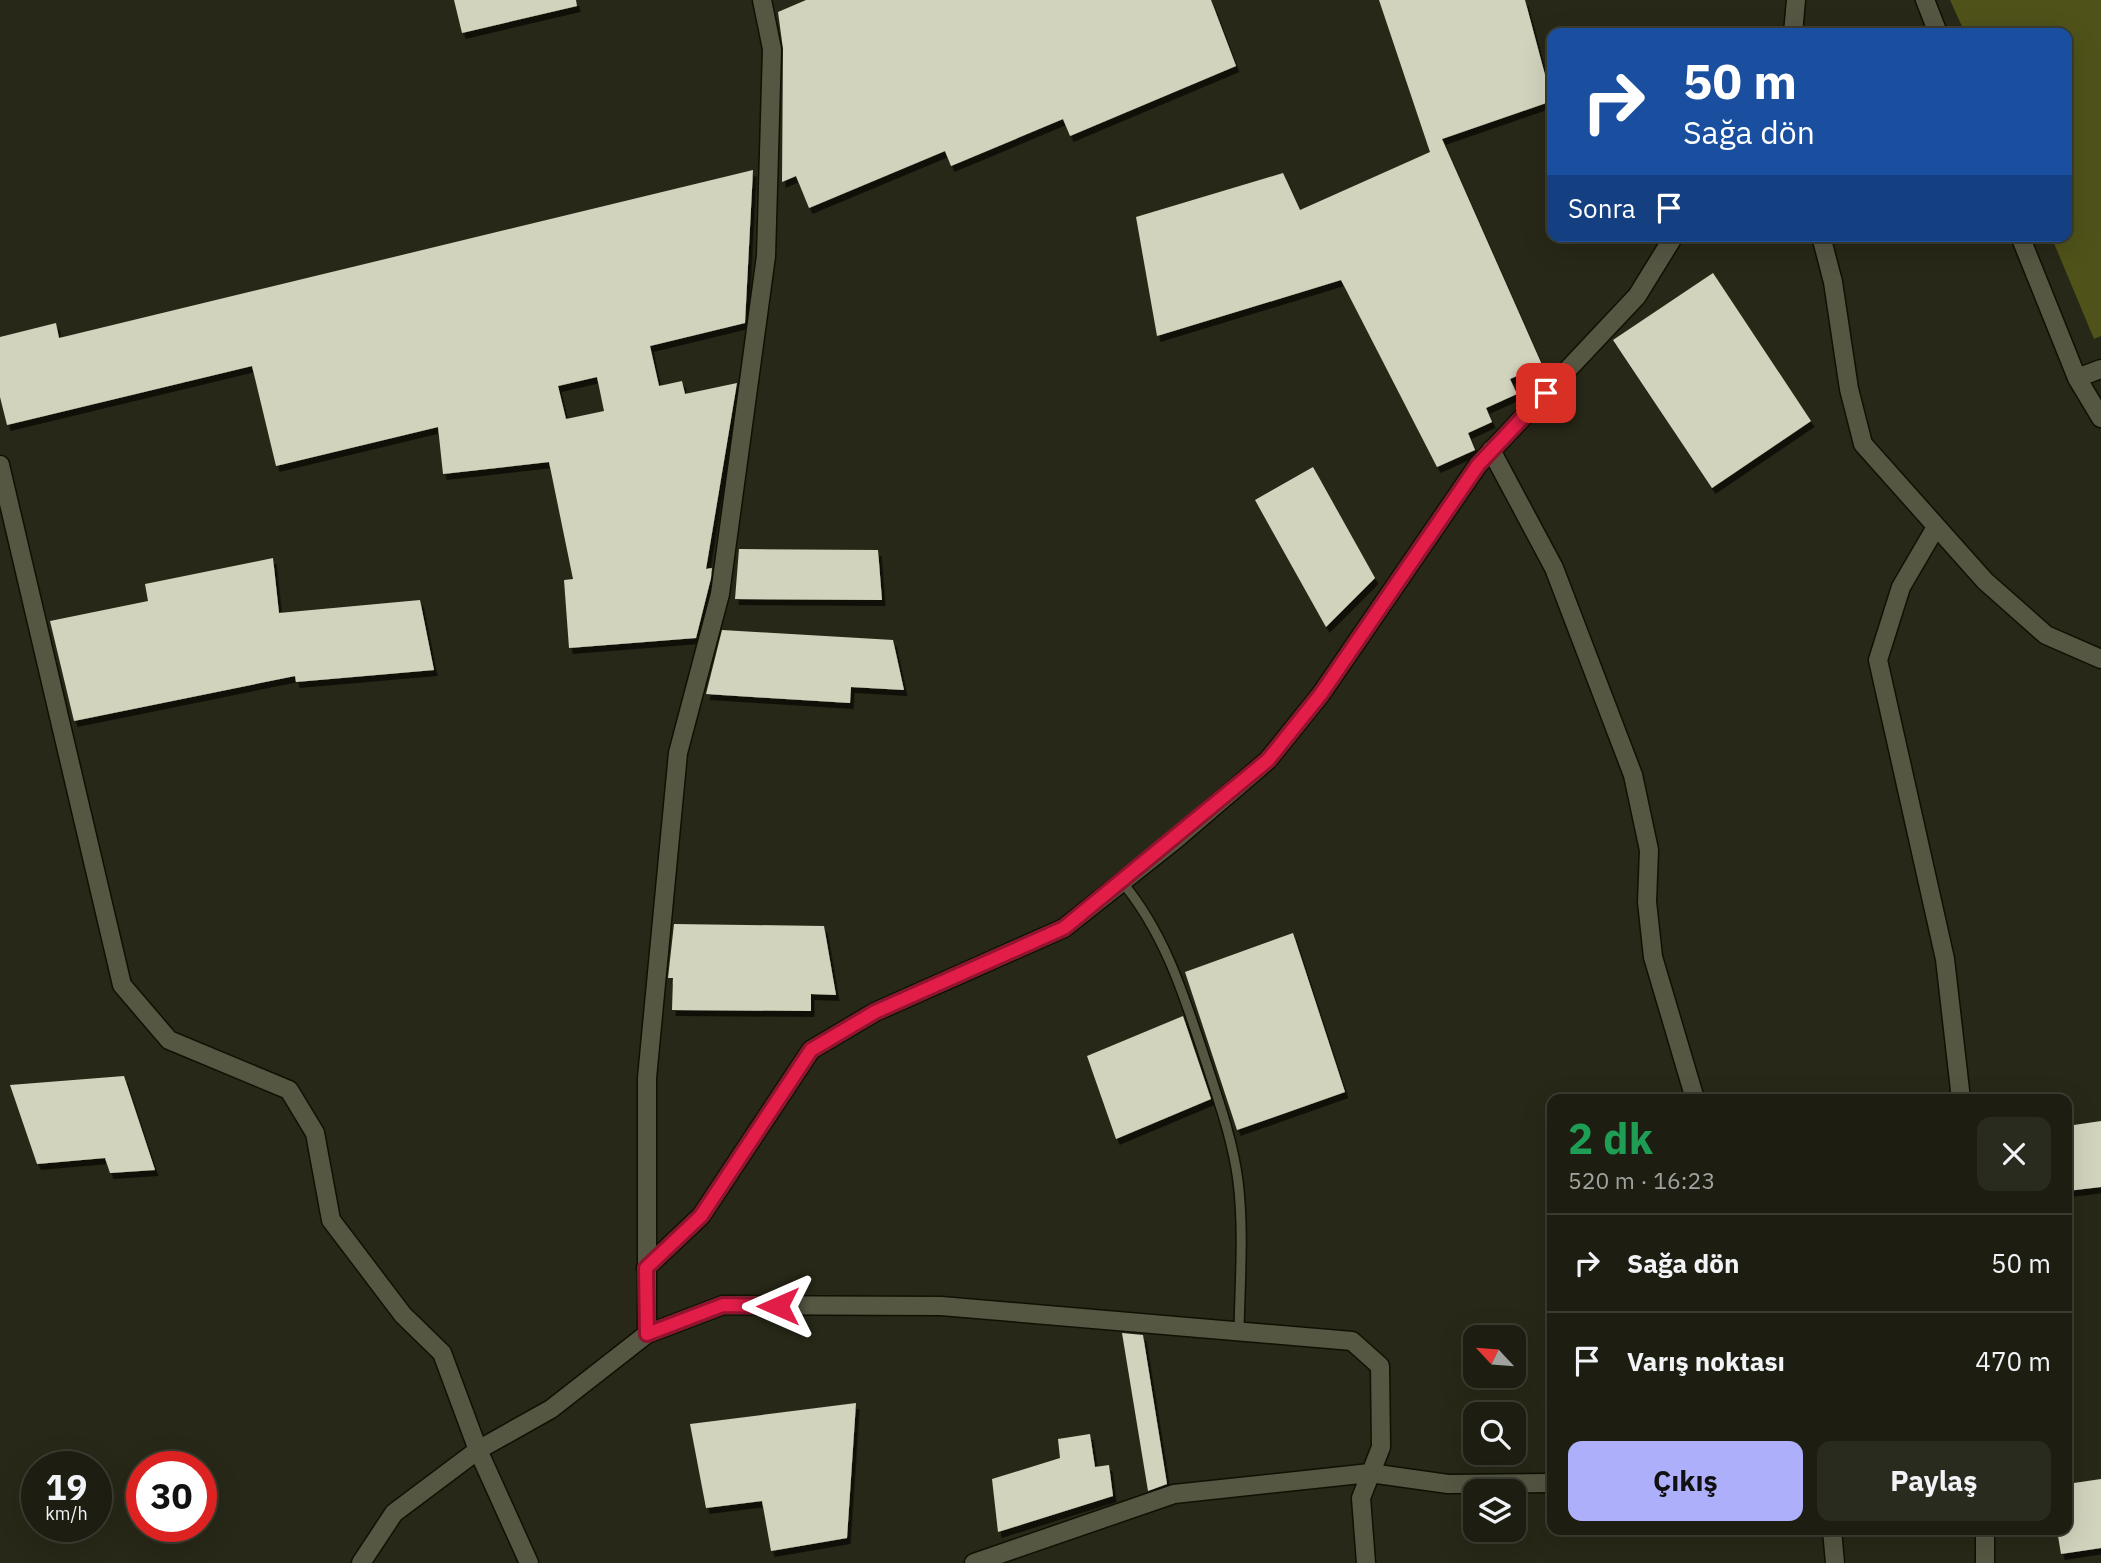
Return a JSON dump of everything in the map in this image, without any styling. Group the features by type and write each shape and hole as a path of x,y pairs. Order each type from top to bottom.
{"street":[{"path":"647,1334 647,1078 678,753 720,594 766,256 772,49 762,0"},
{"path":"1793,28 1796,0"},
{"path":"1925,0 1936,28"},
{"path":"646,1268 701,1216 811,1050 875,1012 1064,928 1268,760 1321,694 1478,465 1637,296 1670,242"},
{"path":"1823,242 1833,282 1849,389 1863,444 1985,581 2046,635 2101,659"},
{"path":"2022,242 2077,378 2101,418"},
{"path":"2077,378 2101,369"},
{"path":"1491,450 1554,568 1633,775 1649,850 1647,902 1653,957 1694,1094"},
{"path":"0,465 122,985 169,1040 289,1090 316,1133 331,1220 403,1315 442,1353 478,1451 529,1563"},
{"path":"1936,527 1901,587 1878,660 1945,959 1960,1094"},
{"path":"362,1563 394,1513 478,1451 551,1409 647,1334 723,1305 941,1307 1352,1341 1380,1366 1381,1447 1362,1497 1366,1563"},
{"path":"974,1563 1174,1494 1370,1473 1448,1484 1547,1483"},
{"path":"1832,1535 1835,1563"},
{"path":"1985,1535 1985,1563"}],"lane":[{"path":"1122,882 1146,913 1163,944 1188,1009 1227,1127 1241,1211 1239,1330"}],"shaded area":[{"path":"1950,0 2101,0 2101,336 2094,339 2054,242 2072,242 2072,28 1963,28"}],"building":[{"path":"454,0 576,0 577,6 462,33"},
{"path":"806,0 1211,0 1236,66 1070,136 1063,119 951,166 945,151 809,208 796,176 782,182 783,49 778,12"},
{"path":"1379,0 1525,0 1547,82 1547,103 1442,139 1542,365 1510,379 1517,394 1486,408 1492,422 1468,433 1475,450 1437,467 1341,280 1157,336 1136,217 1283,173 1300,210 1430,152"},
{"path":"753,170 745,323 650,346 659,386 682,381 685,394 737,383 706,569 712,568 711,578 696,638 569,648 564,580 573,579 549,462 443,474 438,427 276,466 252,366 7,425 0,397 0,337 56,323 59,338","holes":["597,377 604,411 566,419 558,386"]},
{"path":"1713,273 1811,421 1712,488 1613,340"},
{"path":"1313,467 1375,578 1326,627 1255,500"},
{"path":"739,549 878,550 882,600 735,599"},
{"path":"273,558 279,613 420,600 434,670 296,682 295,676 74,721 50,621 148,601 145,584"},
{"path":"722,630 893,640 904,690 851,687 850,703 706,694"},
{"path":"674,924 824,926 836,995 811,994 811,1011 672,1010 673,978 668,978"},
{"path":"1293,933 1345,1092 1237,1130 1185,972"},
{"path":"1183,1016 1211,1099 1116,1139 1087,1056"},
{"path":"124,1076 155,1170 110,1173 105,1158 37,1164 10,1085"},
{"path":"2101,1121 2101,1187 2072,1190 2072,1125"},
{"path":"1122,1333 1143,1335 1167,1484 1148,1491"},
{"path":"856,1403 847,1538 771,1551 762,1501 706,1508 690,1424"},
{"path":"1090,1434 1095,1467 1109,1465 1113,1496 998,1532 992,1479 1060,1458 1058,1439"},
{"path":"2101,1479 2101,1548 2061,1554 2058,1535 2072,1535 2072,1483"}],"route":[{"path":"778,1306 723,1305 647,1334 646,1268 701,1216 811,1050 875,1012 1064,928 1175,840 1268,760 1321,694 1478,465 1546,393"}]}
